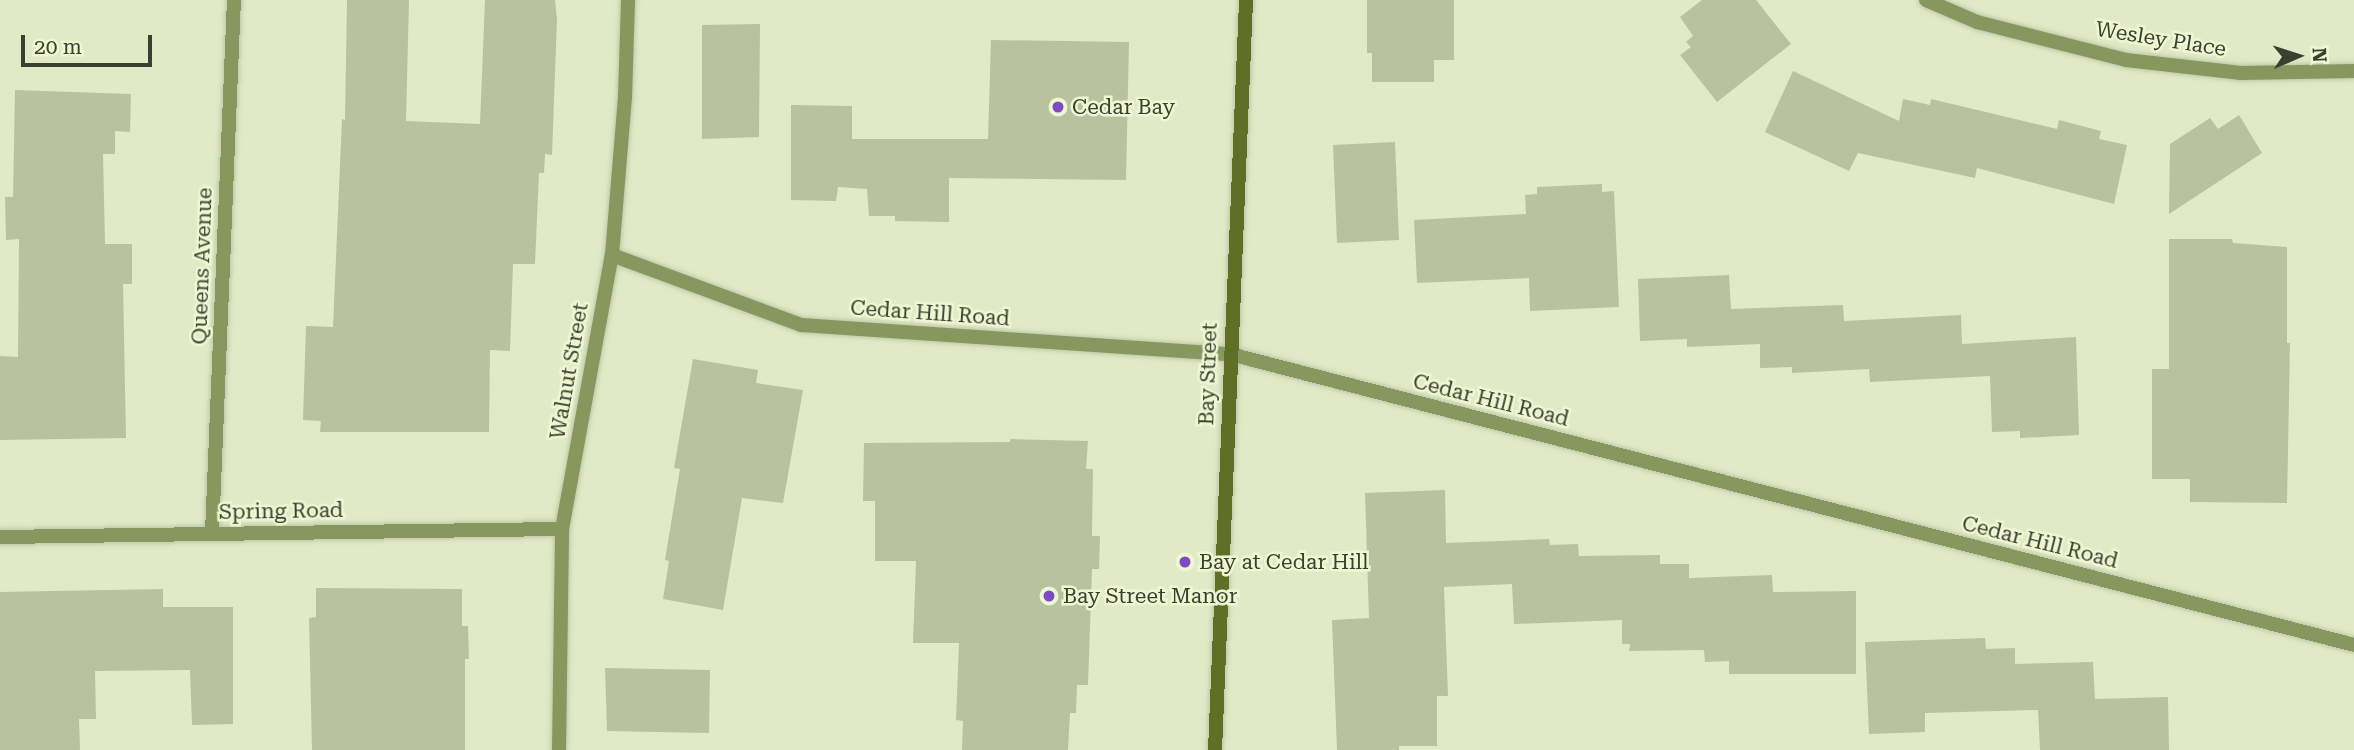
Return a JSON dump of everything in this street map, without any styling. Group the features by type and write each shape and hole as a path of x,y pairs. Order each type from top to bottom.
{"main road":[{"name":"Bay Street","path":"1215,750 1246,0"}],"street":[{"name":"Queens Avenue","path":"212,533 234,0"},
{"name":"Walnut Street","path":"559,750 562,529 612,255 625,97 628,0"},
{"name":"Wesley Place","path":"1926,0 1977,22 2126,60 2241,73 2354,71"},
{"name":"Cedar Hill Road","path":"612,255 802,325 1230,354 2354,645"},
{"name":"Spring Road","path":"0,537 562,529"}],"building":[{"path":"347,0 409,0 406,121 480,124 485,0 555,0 557,20 552,155 545,154 544,173 539,173 535,264 513,264 510,351 490,350 489,432 320,432 321,421 303,420 306,326 333,327 342,119 345,120"},
{"path":"1367,0 1454,0 1454,60 1434,60 1434,82 1372,82 1372,53 1367,53"},
{"path":"1702,0 1756,0 1791,44 1717,102 1680,55 1691,47 1686,42 1693,36 1680,17"},
{"path":"760,24 759,137 702,139 702,25"},
{"path":"991,40 1129,42 1126,180 949,178 949,222 895,221 895,216 869,216 867,189 838,187 836,201 791,200 791,105 852,106 852,139 988,139"},
{"path":"1793,71 1899,121 1903,99 1930,105 1931,99 2057,129 2059,120 2101,131 2099,139 2127,145 2114,204 1977,168 1975,178 1858,153 1849,171 1765,132"},
{"path":"15,90 131,94 130,132 115,131 115,154 103,154 105,244 132,244 132,284 123,284 126,438 0,440 0,356 18,357 19,239 6,240 5,197 13,197"},
{"path":"2239,115 2262,153 2169,214 2170,144 2210,118 2218,129"},
{"path":"1395,142 1399,240 1337,243 1333,145"},
{"path":"1602,184 1602,192 1614,191 1619,307 1530,311 1529,278 1417,283 1414,220 1526,214 1525,195 1537,194 1537,187"},
{"path":"2169,239 2232,239 2233,243 2287,247 2287,343 2290,343 2287,503 2190,502 2190,479 2152,479 2152,369 2169,369"},
{"path":"1729,275 1731,309 1843,305 1844,321 1961,315 1962,344 2076,337 2079,435 2020,438 2020,431 1992,432 1990,376 1870,382 1869,369 1792,373 1792,367 1760,368 1760,344 1687,347 1687,339 1640,341 1638,279"},
{"path":"693,359 758,370 756,383 803,390 783,503 742,498 723,610 663,599 669,561 665,560 680,469 674,468"},
{"path":"1010,439 1088,441 1086,469 1093,469 1092,536 1100,536 1099,569 1092,569 1088,685 1077,685 1076,713 1070,713 1068,750 962,750 963,721 956,720 959,643 913,643 916,561 875,561 875,501 863,501 864,443 1010,442"},
{"path":"1445,490 1446,543 1549,539 1550,545 1578,544 1579,556 1660,555 1660,564 1689,564 1689,578 1772,575 1773,592 1856,591 1856,674 1729,674 1729,661 1705,662 1704,650 1629,651 1630,644 1622,644 1622,620 1514,624 1512,584 1444,587 1448,696 1437,696 1437,746 1399,746 1399,750 1337,750 1332,620 1369,618 1365,493"},
{"path":"316,588 462,589 462,626 468,626 469,659 465,659 465,750 312,750 309,618 316,617"},
{"path":"163,589 163,607 233,607 233,724 192,725 190,670 95,671 96,719 79,719 80,750 0,750 0,592"},
{"path":"1985,638 1986,649 2015,648 2015,664 2093,662 2095,699 2168,697 2169,750 2040,750 2038,710 1925,713 1925,732 1869,734 1865,642"},
{"path":"605,668 710,670 709,733 607,731"}],"place":[{"name":"Cedar Bay","path":"1058,107"},
{"name":"Bay at Cedar Hill","path":"1185,562"},
{"name":"Bay Street Manor","path":"1049,596"}]}
